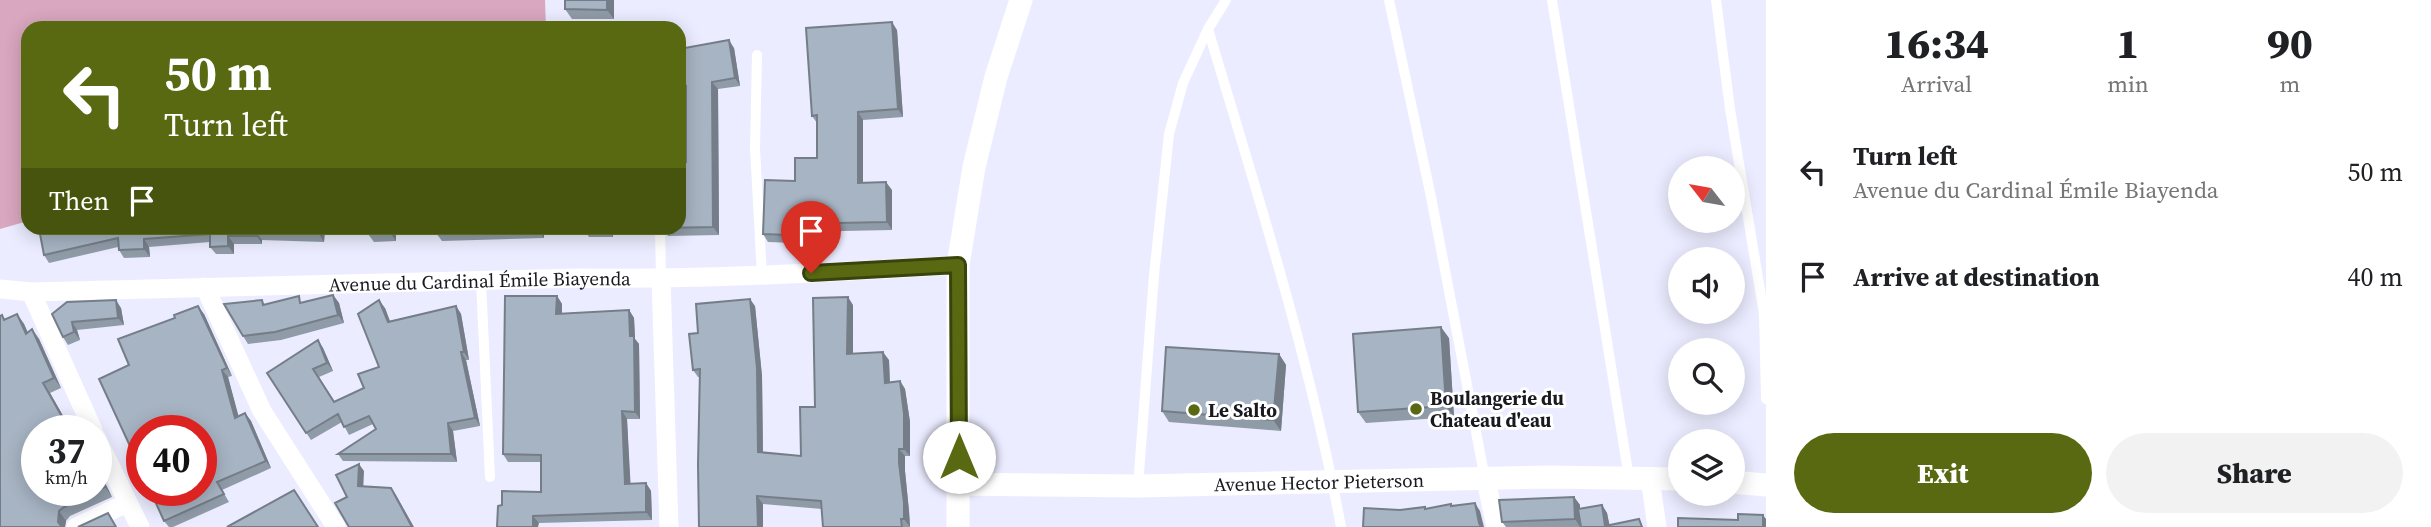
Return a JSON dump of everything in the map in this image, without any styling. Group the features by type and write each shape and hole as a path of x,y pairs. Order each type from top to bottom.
{"street":[{"path":"958,527 958,265 974,167 996,77 1021,0"},
{"name":"Avenue du Cardinal Émile Biayenda","path":"0,289 31,292 581,278 661,279 958,265"},
{"path":"661,279 669,527"},
{"path":"205,286 262,411 336,527"},
{"path":"31,292 86,415"},
{"path":"112,472 126,501"},
{"name":"Avenue Hector Pieterson","path":"959,484 1138,486 1333,484 1548,477 1668,479"},
{"path":"1639,479 1657,527"},
{"path":"1486,480 1496,527"},
{"path":"1745,483 1766,485"},
{"path":"76,527 126,503"},
{"path":"129,506 140,527"}],"lane":[{"path":"1138,486 1154,275 1169,134 1183,83 1208,29 1226,0"},
{"path":"1389,0 1431,197 1486,480"},
{"path":"1552,0 1594,272 1639,479"},
{"path":"1716,0 1730,109 1764,314 1766,400"},
{"path":"1208,29 1280,272 1333,484 1341,527"},
{"path":"757,55 755,148 762,276"},
{"path":"660,235 661,279"},
{"path":"481,281 490,477"}],"shaded area":[{"path":"0,0 545,0 546,21 21,21 21,223 0,229"}],"building":[{"path":"565,0 607,0 607,10 565,9"},
{"path":"892,22 898,109 858,112 858,183 886,182 887,222 788,224 788,235 763,234 765,180 795,181 795,158 817,158 817,115 812,116 806,28"},
{"path":"729,40 735,78 712,82 713,227 686,228 686,48"},
{"path":"40,235 197,235 144,239 144,249 119,250 118,238 44,255"},
{"path":"210,235 257,235 228,236 228,246 210,247"},
{"path":"333,295 338,315 275,332 243,336 224,304 262,300 263,305 299,296 300,303"},
{"path":"505,296 557,296 556,314 629,310 630,336 634,336 635,412 622,411 625,484 646,483 646,512 533,516 533,527 497,527 502,491 541,492 541,455 503,454"},
{"path":"848,297 847,354 883,352 885,383 900,381 904,414 904,449 899,449 904,503 902,527 823,527 821,501 757,496 758,527 699,527 700,369 693,370 689,334 698,333 696,304 750,299 757,368 758,452 801,456 800,407 815,407 813,298"},
{"path":"116,300 118,318 72,322 74,332 63,337 52,314 67,302"},
{"path":"379,300 388,322 456,306 464,352 461,352 475,418 448,423 451,454 338,454 376,429 369,416 344,427 338,414 306,433 267,373 318,340 327,363 313,369 334,402 364,388 358,374 379,367 358,314"},
{"path":"198,306 227,368 222,370 235,418 245,413 266,461 217,482 217,415 126,415 126,437 99,379 129,365 118,339 175,318 174,315"},
{"path":"17,314 26,334 32,329 54,378 43,383 61,415 21,415 21,506 66,506 59,511 58,522 62,527 0,527 0,316 2,315 4,320"},
{"path":"1441,327 1446,406 1358,412 1353,334"},
{"path":"1166,347 1279,354 1273,420 1162,411"},
{"path":"359,464 358,486 391,488 412,527 349,527 335,503 347,497 336,475"},
{"path":"217,482 224,494 217,497"},
{"path":"294,490 318,527 227,527"},
{"path":"1574,497 1575,519 1502,522 1499,500"},
{"path":"1475,503 1481,527 1363,527 1364,508 1425,509"},
{"path":"1602,505 1605,526 1639,519 1642,527 1581,527 1578,509"},
{"path":"157,506 197,506 164,521"},
{"path":"108,513 116,527 78,527"},
{"path":"1738,514 1763,515 1763,527 1678,527 1678,518 1738,520"}],"place":[{"name":"Boulangerie du Chateau d'eau","path":"1416,409"},
{"name":"Le Salto","path":"1194,410"}],"route":[{"path":"811,273 958,265 959,457"}]}
